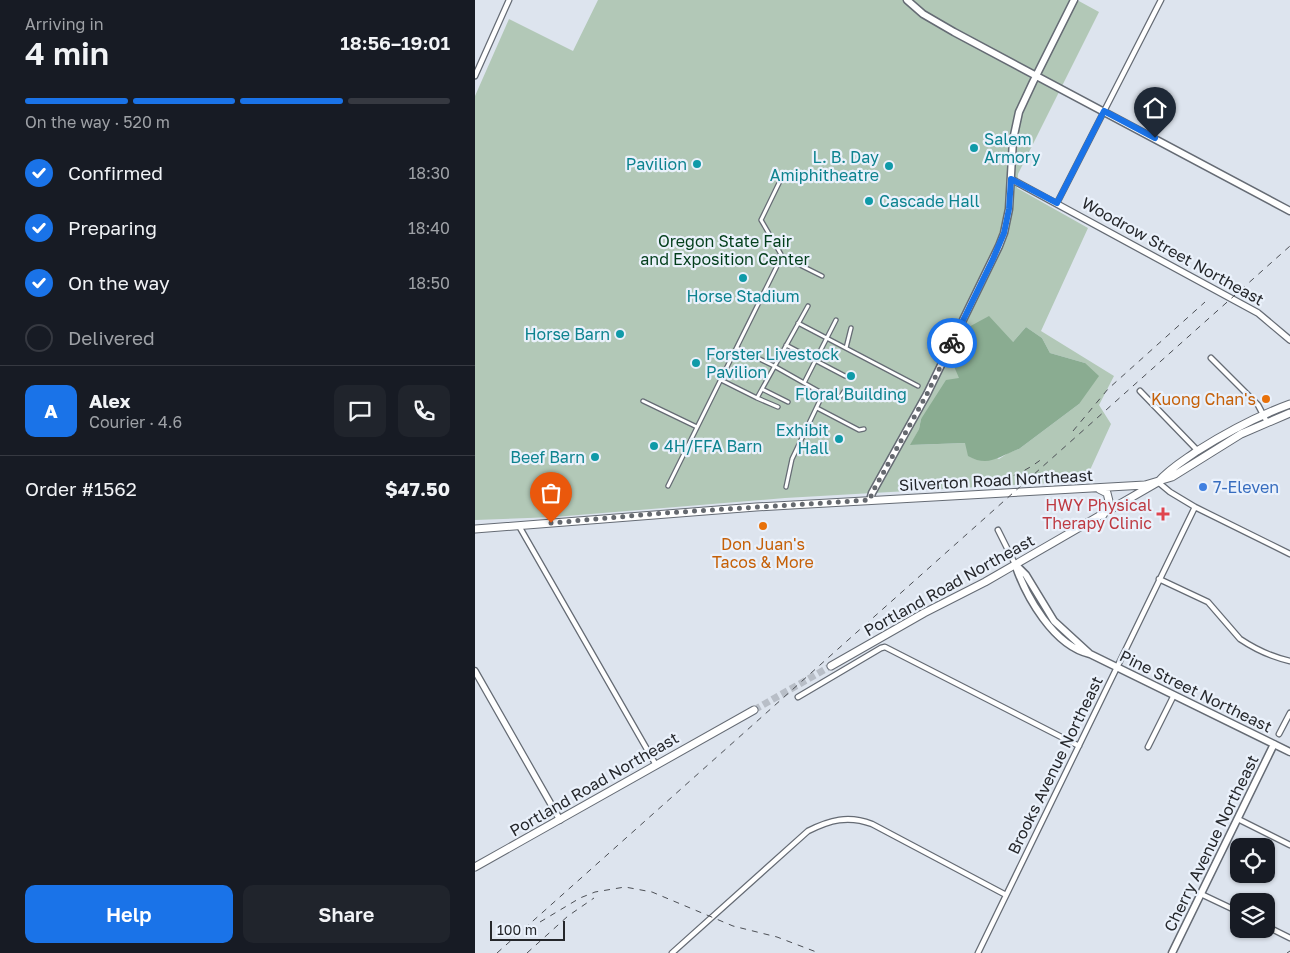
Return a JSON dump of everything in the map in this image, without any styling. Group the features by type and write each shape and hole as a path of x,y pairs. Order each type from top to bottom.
{"main road":[{"path":"907,0 933,20 1290,211"},
{"path":"870,500 872,493 927,394 996,253 1007,221 1011,196 1011,158 1015,128 1023,102 1074,0"},
{"path":"1159,482 1168,471 1231,431 1264,414 1290,404"},
{"path":"1159,482 1172,477 1241,434 1290,413"},
{"name":"Silverton Road Northeast","path":"475,529 664,513 1140,486 1159,482"},
{"name":"Portland Road Northeast","path":"831,666 924,613 985,582 1159,482"},
{"path":"1097,488 1103,490 1108,497 1108,504 1102,515"},
{"name":"Pine Street Northeast","path":"1015,564 1020,579 1050,627 1071,646 1290,752"},
{"name":"Portland Road Northeast","path":"475,867 754,710"},
{"name":"Cherry Avenue Northeast","path":"1172,953 1274,744"}],"street":[{"path":"475,76 509,0"},
{"path":"1057,203 1161,0"},
{"name":"Woodrow Street Northeast","path":"1011,179 1255,311 1290,340"},
{"path":"780,181 761,220 782,256 822,276"},
{"path":"668,486 782,256"},
{"path":"757,398 808,306"},
{"path":"804,384 836,320"},
{"path":"798,323 917,386"},
{"path":"846,348 851,328"},
{"path":"786,345 845,376"},
{"path":"737,348 832,398 841,396 845,390"},
{"path":"1211,358 1258,405 1267,422"},
{"path":"721,380 778,407"},
{"path":"762,388 788,402"},
{"path":"1140,391 1198,451"},
{"path":"786,487 792,459 823,394"},
{"path":"643,400 697,428"},
{"path":"817,408 859,430 864,430"},
{"path":"1159,482 1169,492 1195,507 1290,554"},
{"name":"Brooks Avenue Northeast","path":"978,953 1195,507"},
{"path":"519,526 656,765"},
{"name":"Pine Street Northeast","path":"998,530 1015,564"},
{"path":"1159,579 1208,602 1245,642 1275,657 1290,661"},
{"path":"797,697 885,647 1079,746"},
{"path":"475,671 560,820"},
{"path":"1148,747 1174,695"},
{"path":"1279,734 1290,713"},
{"path":"671,953 808,831 831,821 850,819 872,824 1006,894"},
{"path":"1238,819 1290,845"},
{"path":"1201,894 1230,908"},
{"path":"1275,930 1290,938"}],"green space":[{"name":"Oregon State Fair and Exposition Center","path":"598,0 1077,0 1099,12 1018,174 1017,188 1088,228 1041,331 1114,376 1099,405 1111,424 1085,481 785,498 554,517 475,520 475,96 509,19 573,51","holes":["1026,327 1042,338 1050,353 1085,363 1079,404 1019,449 999,459 966,443 911,445 919,429 921,419 960,379 1013,342"]},
{"path":"989,316 1013,342 1026,327 1042,338 1050,353 1085,363 1099,376 1079,404 1019,449 994,460 982,461 968,456 965,443 910,445 919,429 921,419 946,380 959,378 950,357 965,329"}],"tunnel":[{"path":"754,710 831,666"}],"railway":[{"path":"497,953 1290,246"},
{"path":"1073,431 1108,389 1205,302"},
{"path":"979,484 1012,476 1043,458"},
{"path":"540,922 580,898 595,892 625,887 652,892 733,926 777,937 819,953"},
{"path":"527,953 568,916 594,898"}],"way so far":[{"path":"551,523 664,513 870,500 952,343"}],"place":[{"name":"Salem Armory","path":"974,148"},
{"name":"Pavilion","path":"697,164"},
{"name":"L. B. Day Amiphitheatre","path":"889,166"},
{"name":"Cascade Hall","path":"869,201"},
{"name":"Horse Stadium","path":"743,278"},
{"name":"Horse Barn","path":"620,334"},
{"name":"Forster Livestock Pavilion","path":"696,363"},
{"name":"Floral Building","path":"851,376"},
{"name":"Kuong Chan's","path":"1266,399"},
{"name":"Exhibit Hall","path":"839,439"},
{"name":"4H/FFA Barn","path":"654,446"},
{"name":"Beef Barn","path":"595,457"},
{"name":"7-Eleven","path":"1203,487"},
{"name":"HWY Physical Therapy Clinic","path":"1163,514"},
{"name":"Don Juan's Tacos & More","path":"763,526"}],"route":[{"path":"952,343 1004,233 1011,196 1011,179 1057,203 1104,111 1155,138"}]}
